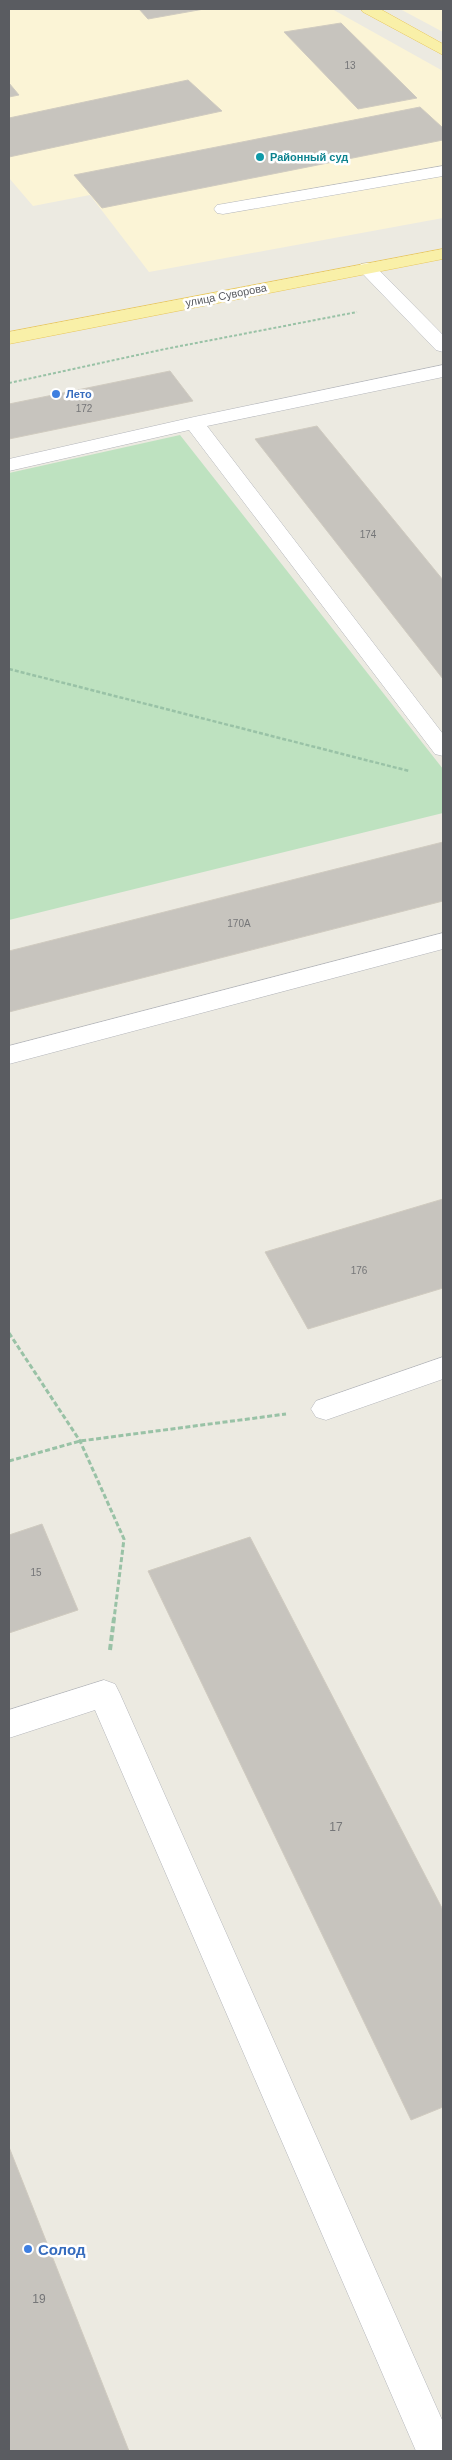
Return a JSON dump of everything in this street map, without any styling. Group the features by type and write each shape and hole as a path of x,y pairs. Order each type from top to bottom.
{"main road":[{"path":"369,9 443,50"},
{"name":"улица Суворова","path":"9,338 443,254"}],"lane":[{"path":"224,209 443,171"},
{"path":"368,268 443,346"},
{"path":"9,465 194,423 443,371"},
{"path":"194,423 443,749"},
{"path":"9,1055 443,941"},
{"path":"326,1409 443,1368"},
{"path":"9,1724 104,1694 436,2451"}],"path":[{"path":"9,383 165,349 402,304"},
{"path":"9,669 414,773"},
{"path":"9,1333 80,1441 124,1539 104,1694"},
{"path":"9,1461 80,1441 326,1409"}],"shaded area":[{"path":"9,9 332,9 443,71 443,218 149,272 90,195 33,206 9,178"},
{"path":"400,9 443,9 443,32"}],"green space":[{"path":"180,435 443,769 443,813 9,920 9,473"}],"building":[{"path":"139,9 204,9 148,19"},
{"path":"341,23 417,98 358,109 284,32"},
{"path":"188,80 222,111 9,157 9,118"},
{"path":"9,83 19,95 9,97"},
{"name":"Районный суд","path":"420,107 443,128 443,140 102,208 74,175"},
{"path":"170,371 193,401 9,439 9,404"},
{"path":"317,426 443,580 443,679 255,439"},
{"path":"443,842 443,901 9,1012 9,951"},
{"path":"443,1199 443,1288 308,1329 265,1252"},
{"path":"42,1524 78,1610 9,1633 9,1535"},
{"path":"250,1537 443,1910 443,2107 411,2120 148,1571"},
{"path":"9,2147 129,2451 9,2451"}],"place":[{"name":"Районный суд","path":"260,157"},
{"name":"Лето","path":"56,394"},
{"name":"Солод","path":"28,2249"}]}
